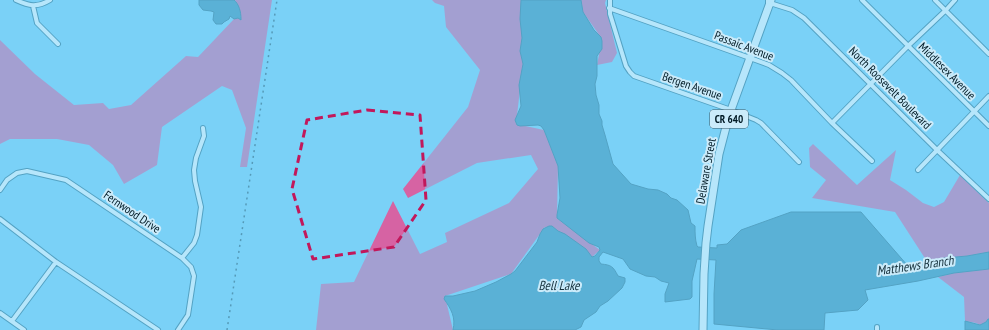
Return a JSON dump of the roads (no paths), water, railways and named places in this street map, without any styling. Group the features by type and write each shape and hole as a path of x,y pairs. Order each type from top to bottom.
{"main road":[{"name":"Delaware Street","path":"703,330 704,263 719,154 732,110 770,1"}],"street":[{"path":"16,0 33,6 43,5 50,0"},
{"path":"609,8 610,0"},
{"name":"Middlesex Avenue","path":"862,0 989,126"},
{"path":"935,0 989,54"},
{"path":"832,122 956,0"},
{"name":"North Roosevelt Boulevard","path":"770,1 792,10 804,18 937,150 989,199"},
{"path":"33,6 37,23 58,44"},
{"name":"Passaic Avenue","path":"609,8 769,65 791,80 872,161"},
{"name":"Bergen Avenue","path":"609,8 626,66 634,76 732,110 756,120 761,123 799,162"},
{"path":"918,170 989,96"},
{"path":"182,258 194,243 197,235 201,207 194,170 196,158 204,136 204,128"},
{"name":"Fernwood Drive","path":"0,190 7,180 17,173 27,171 66,180 182,258 191,267 194,276 188,315 178,330"},
{"path":"0,219 56,262 158,330"},
{"path":"12,321 56,262"},
{"path":"0,313 24,330"}],"water":[{"path":"199,0 234,0 239,8 241,20 238,18 234,19 230,16 229,19 222,24 216,24 213,20 214,12 203,10 199,5"},
{"name":"Bell Lake","path":"521,0 581,0 583,12 594,30 601,37 602,41 602,49 597,56 597,76 595,84 599,114 613,164 631,184 658,190 667,194 671,198 677,200 688,210 691,223 695,226 695,238 698,247 717,248 717,245 727,244 741,230 791,212 861,212 908,266 928,263 948,257 967,256 989,252 989,269 954,273 865,290 868,300 858,310 825,313 824,330 778,330 714,324 716,260 697,259 692,281 692,297 690,299 665,302 665,294 669,283 630,269 623,259 603,252 599,257 601,264 607,265 615,270 618,276 625,278 625,282 622,288 608,301 584,320 581,327 575,330 453,330 454,321 451,310 444,299 445,296 453,296 475,291 511,274 515,271 537,242 543,229 552,226 586,249 592,257 595,256 600,250 599,247 589,243 557,218 560,198 558,166 544,130 538,125 517,125 515,120 521,106 519,85 523,64 520,51 522,38 520,19"},
{"path":"988,319 989,330 965,330 965,321 980,325"}],"railway":[{"path":"227,330 277,0"}],"water label":[{"name":"Matthews Branch","path":"915,265"}]}
